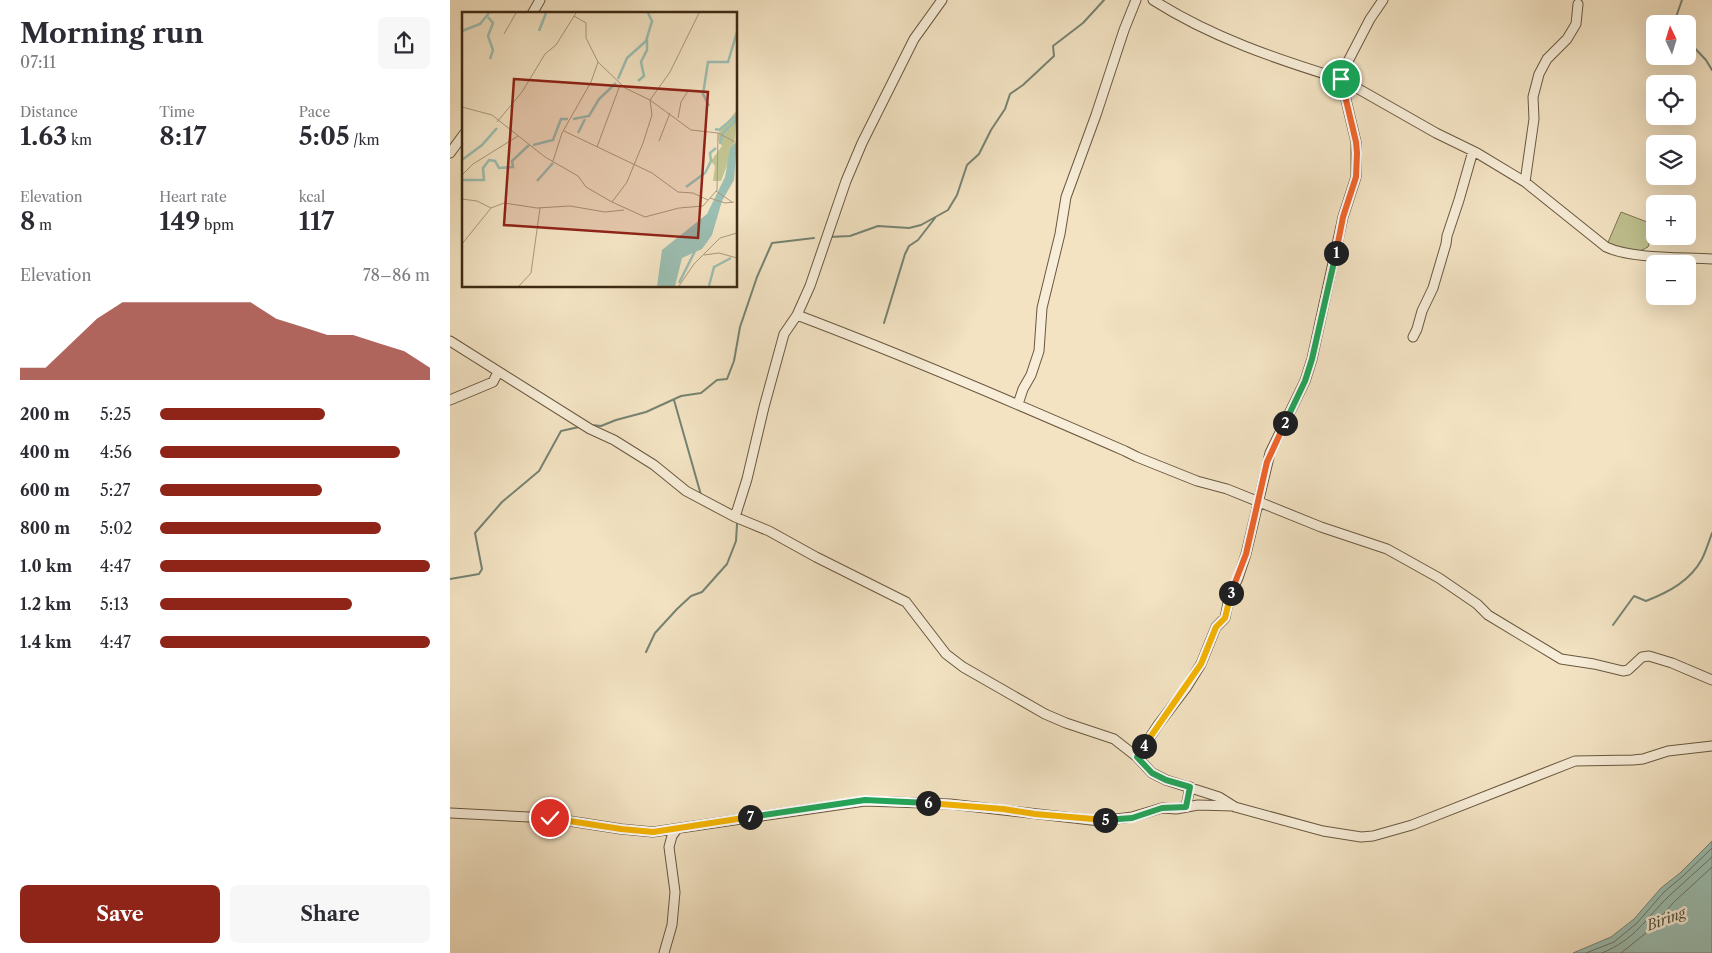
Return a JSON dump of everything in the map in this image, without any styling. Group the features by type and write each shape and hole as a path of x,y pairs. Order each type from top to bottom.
{"street":[{"path":"533,12 540,0"},
{"path":"735,517 747,478 784,334 798,315 810,286 846,182 862,143 914,39 942,0"},
{"path":"1018,404 1039,351 1042,308 1060,234 1066,197 1136,0"},
{"path":"1153,0 1217,35 1263,54 1341,79 1436,133 1473,151 1525,182 1606,247 1615,252 1712,259"},
{"path":"1137,757 1186,688 1201,664 1216,627 1225,618 1229,598 1246,554 1270,453 1305,381 1312,359 1343,217 1356,177 1356,142 1341,79 1342,73 1362,34 1383,0"},
{"path":"1525,182 1534,119 1533,97 1539,74 1547,59 1567,39 1576,24 1578,4"},
{"path":"450,154 462,137"},
{"path":"1413,337 1433,288 1473,151"},
{"path":"798,315 886,348 1197,482 1227,489 1321,527 1387,549 1465,595 1488,615 1561,659 1623,671 1628,670 1642,657 1649,656 1672,663 1712,680"},
{"path":"450,341 590,429 614,440 654,465 686,491 735,517 769,531 906,602 946,654 963,667 1046,714 1114,739 1137,757 1152,773 1166,780 1219,797 1235,807"},
{"path":"450,400 493,382 498,372"},
{"path":"450,813 550,818 653,832 865,800 950,804 1100,821 1132,818 1162,808 1198,805 1235,807 1323,831 1354,836 1373,836 1412,825 1575,761 1643,759 1668,751 1712,746"},
{"path":"1186,807 1190,787"},
{"path":"664,953 672,925 675,892 669,847 672,836 677,829"}],"green space":[{"path":"1621,212 1646,222 1646,245 1649,245 1648,247 1634,254 1606,247"}],"water":[{"name":"Biring","path":"1712,841 1712,953 1573,953 1611,937 1634,919 1661,888 1680,873"}],"waterway":[{"path":"829,237 850,236 878,226 909,228 921,225 948,210 957,195 967,165 979,154 991,130 1005,109 1010,94 1023,85 1054,56 1053,46 1083,23 1104,0"},
{"path":"1677,15 1682,0"},
{"path":"1696,49 1712,70"},
{"path":"884,323 905,254 909,246 918,240 935,218"},
{"path":"591,425 601,426 646,412 681,396 701,393 717,380 727,379 734,361 740,327 757,277 772,243 814,238"},
{"path":"674,400 701,495"},
{"path":"450,579 479,574 482,569 475,533 502,502 539,471 561,431 579,427"},
{"path":"646,652 655,633 677,609 691,596 702,592 727,564 736,541 737,524"},
{"path":"1613,625 1634,596 1646,601 1671,590 1685,580 1702,559 1712,533"}],"route":[{"path":"550,818 653,832 865,800 950,804 1100,821 1132,818 1162,808 1176,809 1186,807 1190,787 1166,780 1152,773 1137,757 1186,688 1201,664 1216,627 1225,618 1229,598 1246,554 1270,453 1305,381 1312,359 1319,334 1343,217 1356,177 1356,142 1341,79"}]}
